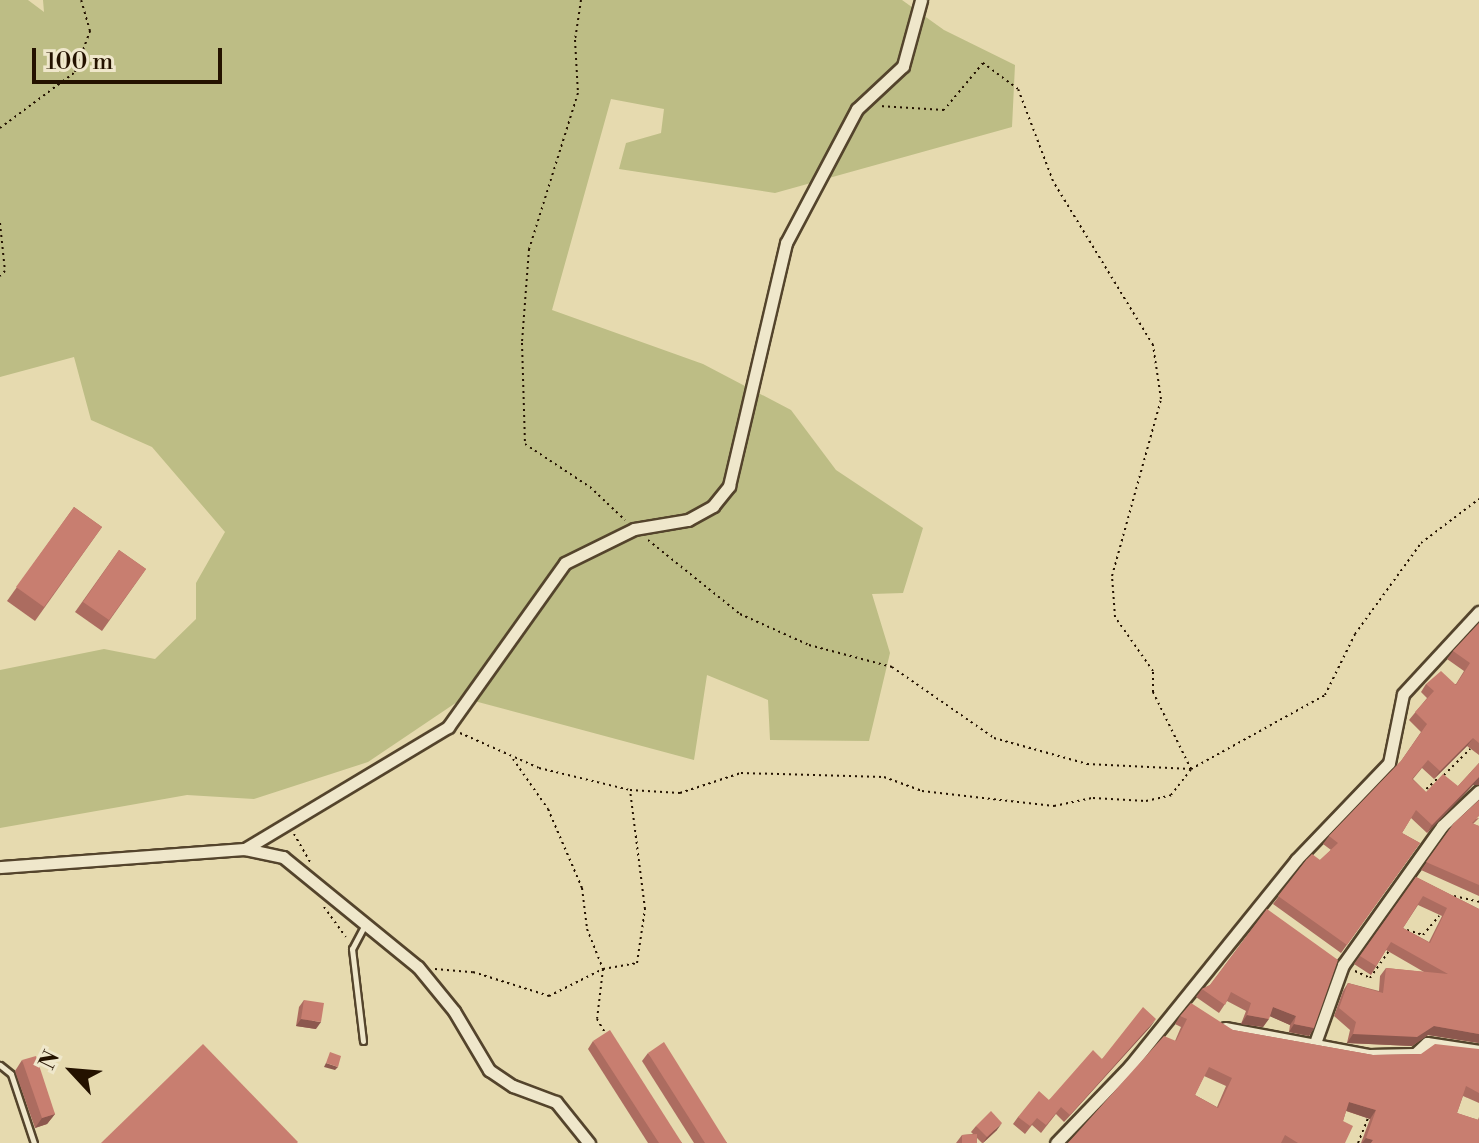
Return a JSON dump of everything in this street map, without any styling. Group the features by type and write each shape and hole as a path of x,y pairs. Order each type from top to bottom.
{"street":[{"path":"245,849 448,727 565,563 634,529 697,517 729,486 786,243 857,109 903,66 921,0"},
{"path":"1056,1143 1130,1066 1296,860 1389,763 1403,694 1479,612"},
{"path":"1315,1043 1343,965 1442,826 1479,791"},
{"path":"0,867 245,849 283,857 418,967 454,1011 489,1070 513,1086 556,1102 589,1143"},
{"path":"1261,906 1272,914"},
{"path":"1328,955 1343,965"},
{"path":"1182,998 1191,1008"},
{"path":"1209,1018 1229,1030 1369,1055 1415,1054 1427,1043 1479,1051"}],"lane":[{"path":"363,1041 352,949 365,923"},
{"path":"0,1065 11,1074 34,1143"}],"path":[{"path":"0,128 75,72 90,31 81,0"},
{"path":"581,0 575,40 578,93 529,249 522,343 525,444 590,487 634,529 740,614 809,645 892,667 994,738 1087,764 1191,769"},
{"path":"857,109 897,103 944,110 983,63 1018,89 1053,181 1153,345 1161,399 1112,576 1115,617 1153,671 1153,692 1191,769"},
{"path":"0,223 5,271 0,276"},
{"path":"448,727 513,758 630,790 680,793 741,773 868,777 922,791 1054,806 1093,798 1146,801 1171,795 1191,769 1325,695 1355,634 1421,543 1479,499"},
{"path":"1412,802 1465,758 1475,740"},
{"path":"513,758 548,809 577,875 587,929 603,969 597,1019 610,1040"},
{"path":"418,967 473,972 549,996 603,969 637,963 645,909 630,790"},
{"path":"1451,896 1479,902"},
{"path":"1387,907 1404,929 1423,935 1445,905"},
{"path":"1343,965 1370,978 1395,941"},
{"path":"1358,1143 1373,1105"}],"green space":[{"path":"0,0 28,0 44,12 43,0 902,0 944,30 1015,65 1012,127 775,193 619,169 626,143 661,133 664,109 611,99 552,310 703,364 791,410 836,470 923,528 903,593 872,594 890,653 869,741 770,740 768,700 707,675 694,760 463,698 368,762 254,799 187,795 0,828 0,670 104,649 155,659 196,619 196,583 225,532 152,447 91,420 74,357 0,377"}],"building":[{"path":"74,507 102,527 44,607 16,587"},
{"path":"119,550 146,569 109,620 83,602"},
{"path":"1479,623 1479,743 1473,738 1440,771 1428,760 1412,779 1426,792 1443,774 1458,786 1479,763 1479,777 1432,825 1416,810 1402,833 1420,843 1347,945 1278,896 1312,854 1320,860 1338,843 1329,836 1401,761 1427,724 1415,712 1434,691 1426,684 1441,671 1456,685 1470,663 1453,651"},
{"path":"1479,800 1479,816 1472,823 1479,826 1479,885 1426,862 1454,823"},
{"path":"1416,877 1479,909 1479,1034 1434,1026 1417,1037 1353,1034 1356,1022 1339,1008 1348,983 1383,993 1386,968 1448,974 1391,942 1376,966 1360,956","holes":["1423,896 1447,908 1430,943 1403,928"]},
{"path":"1267,909 1338,960 1314,1028 1294,1024 1296,1016 1273,1007 1269,1019 1247,1015 1251,1003 1231,992 1225,1005 1202,989 1210,985"},
{"path":"304,1000 324,1003 321,1022 301,1019"},
{"path":"1191,1003 1233,1030 1373,1055 1421,1054 1435,1044 1479,1049 1479,1093 1466,1086 1457,1113 1479,1120 1479,1143 1371,1143 1373,1140 1366,1138 1376,1110 1349,1102 1343,1121 1353,1126 1345,1143 1298,1143 1285,1135 1281,1143 1068,1143 1164,1036 1176,1041 1187,1019 1180,1016","holes":["1209,1067 1232,1078 1218,1108 1195,1095"]},
{"path":"1143,1007 1156,1019 1070,1115 1061,1107 1046,1125 1037,1118 1030,1126 1018,1117 1039,1091 1049,1100 1093,1050 1102,1059"},
{"path":"610,1030 682,1143 659,1143 593,1041"},
{"path":"664,1042 727,1143 705,1143 648,1053"},
{"path":"203,1044 297,1143 101,1143"},
{"path":"330,1052 341,1056 338,1067 326,1063"},
{"path":"36,1056 55,1114 42,1118 22,1060"},
{"path":"991,1111 1002,1123 987,1137 976,1126"},
{"path":"977,1134 977,1143 962,1143 962,1135"}]}
